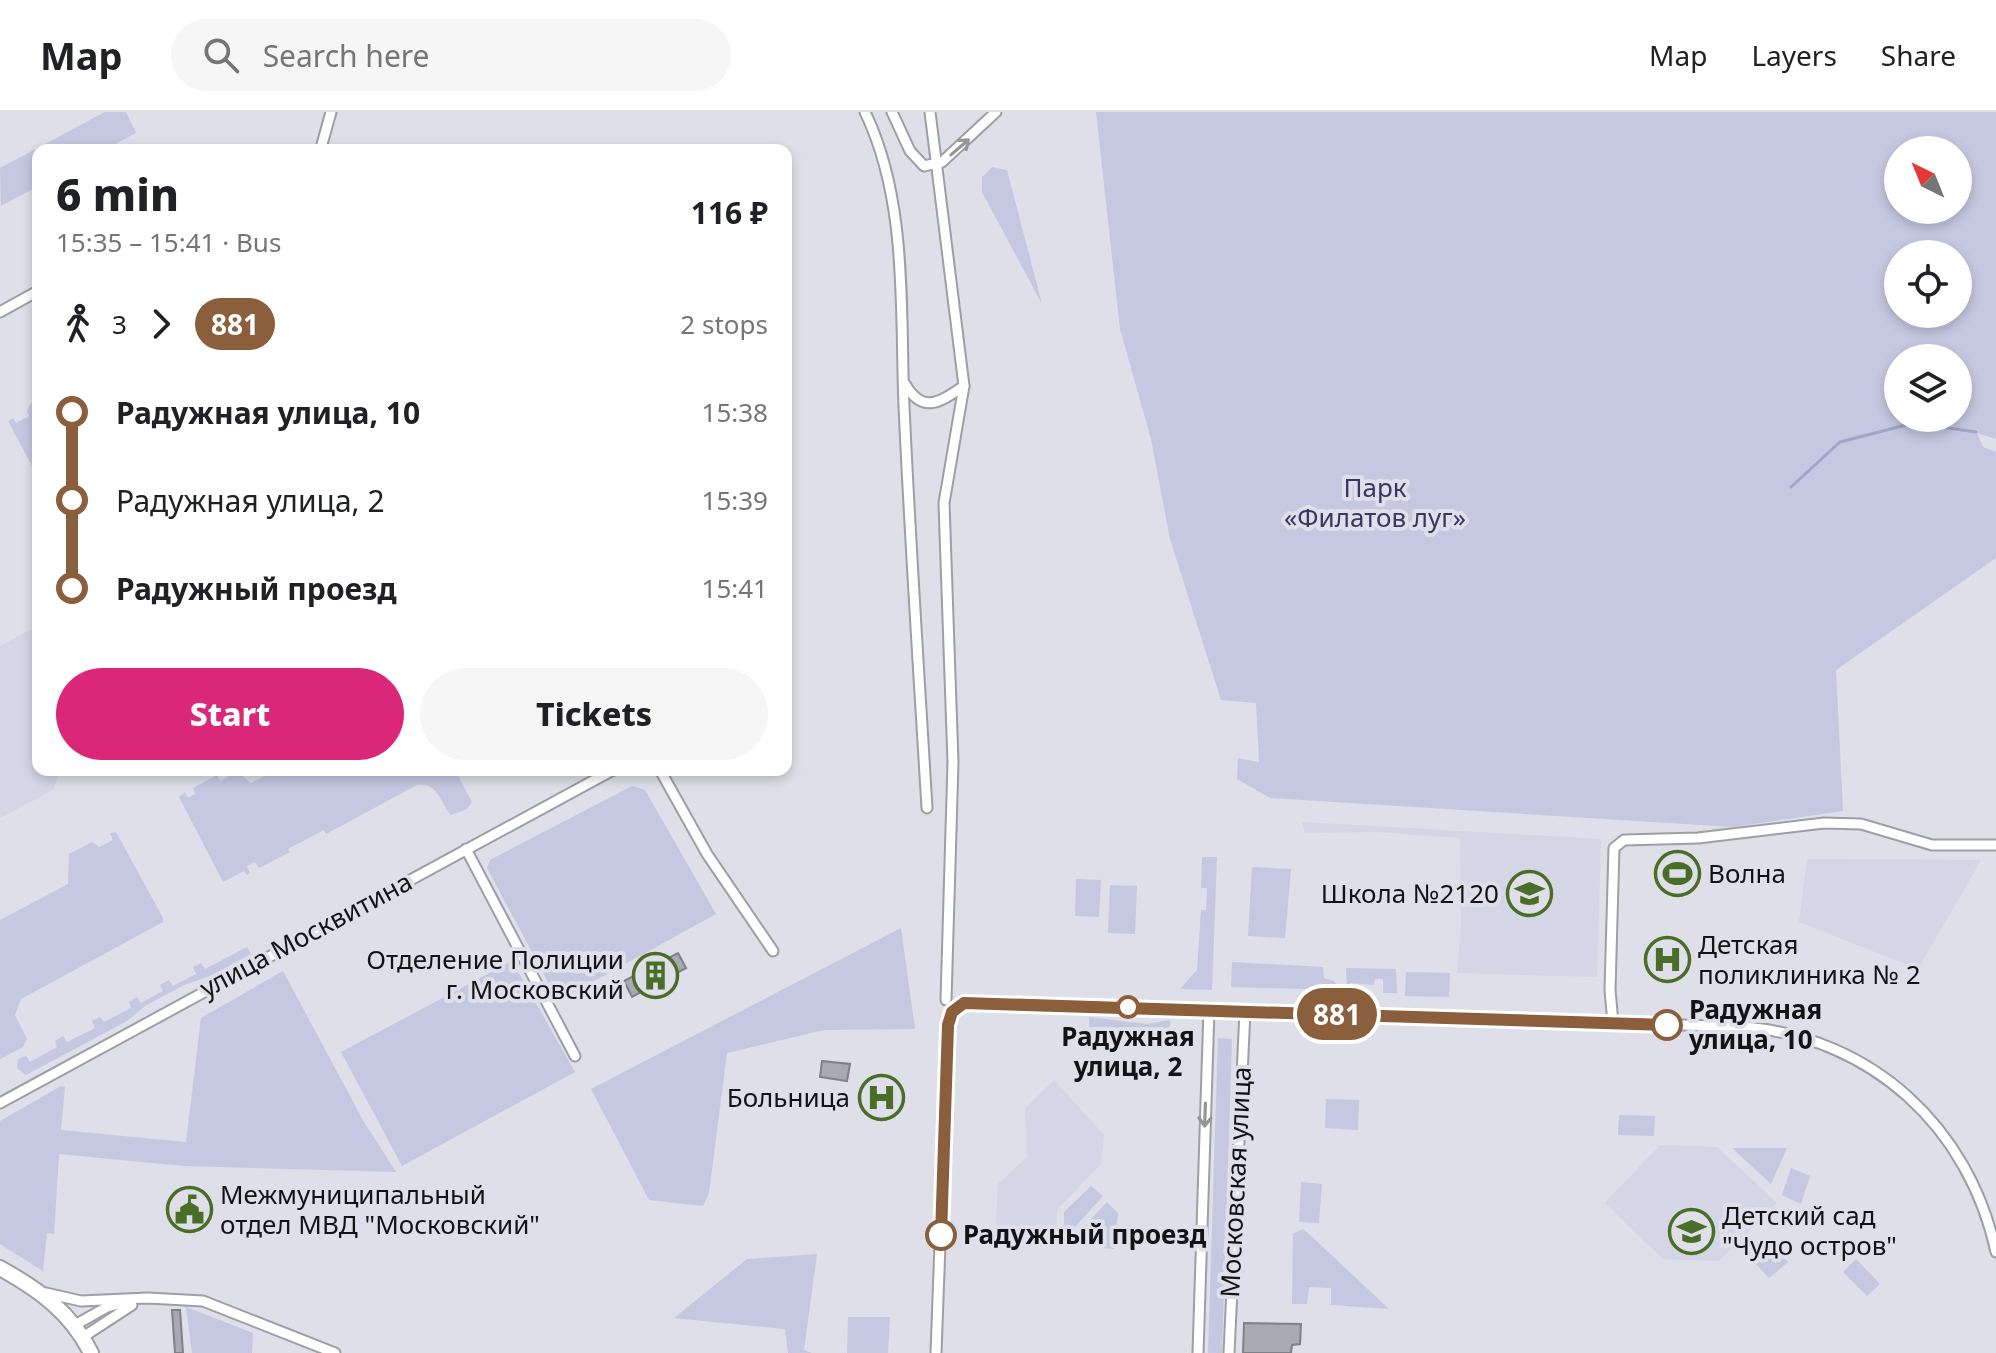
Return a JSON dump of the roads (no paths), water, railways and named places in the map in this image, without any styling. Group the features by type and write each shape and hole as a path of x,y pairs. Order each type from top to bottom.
{"main road":[{"path":"0,1268 43,1293 79,1331 91,1353"}],"street":[{"path":"321,144 331,112"},
{"path":"865,112 880,143 890,183 901,293 903,381 927,808"},
{"path":"892,112 910,151 924,166 942,162 996,112"},
{"path":"930,112 964,386 944,503 953,762 946,1000"},
{"path":"0,312 32,294"},
{"path":"903,381 912,396 922,402 935,403 964,386"},
{"name":"улица Москвитина","path":"0,1103 602,776"},
{"path":"663,776 707,854 773,951"},
{"path":"1613,1023 1610,990 1614,848 1624,840 1698,838 1834,823 1861,824 1932,845 1996,845"},
{"path":"466,849 575,1056"},
{"path":"936,1353 949,1017 957,1007 973,1002 1773,1030 1831,1047 1873,1068 1915,1101 1949,1140 1981,1199 1996,1252"},
{"name":"Московская улица","path":"1198,1353 1209,1009"},
{"name":"Московская улица","path":"1229,1353 1245,1011"},
{"path":"43,1293 81,1301 203,1301 335,1353"},
{"path":"79,1331 142,1299"}],"waterway":[{"path":"1791,487 1840,442 1914,423 1976,432"}],"place":[{"name":"Волна","path":"1677,874"},
{"name":"Школа №2120","path":"1530,894"},
{"name":"Детская поликлиника № 2","path":"1667,960"},
{"name":"Отделение Полиции г. Московский","path":"655,975"},
{"name":"Радужная улица, 2","path":"1128,1007"},
{"name":"Радужная улица, 10","path":"1667,1025"},
{"name":"Больница","path":"881,1098"},
{"name":"Межмуниципальный отдел МВД \"Московский\"","path":"189,1210"},
{"name":"Детский сад \"Чудо остров\"","path":"1691,1231"},
{"name":"Радужный проезд","path":"941,1235"}],"park label":[{"name":"Парк «Филатов луг»","path":"1375,503"}]}
